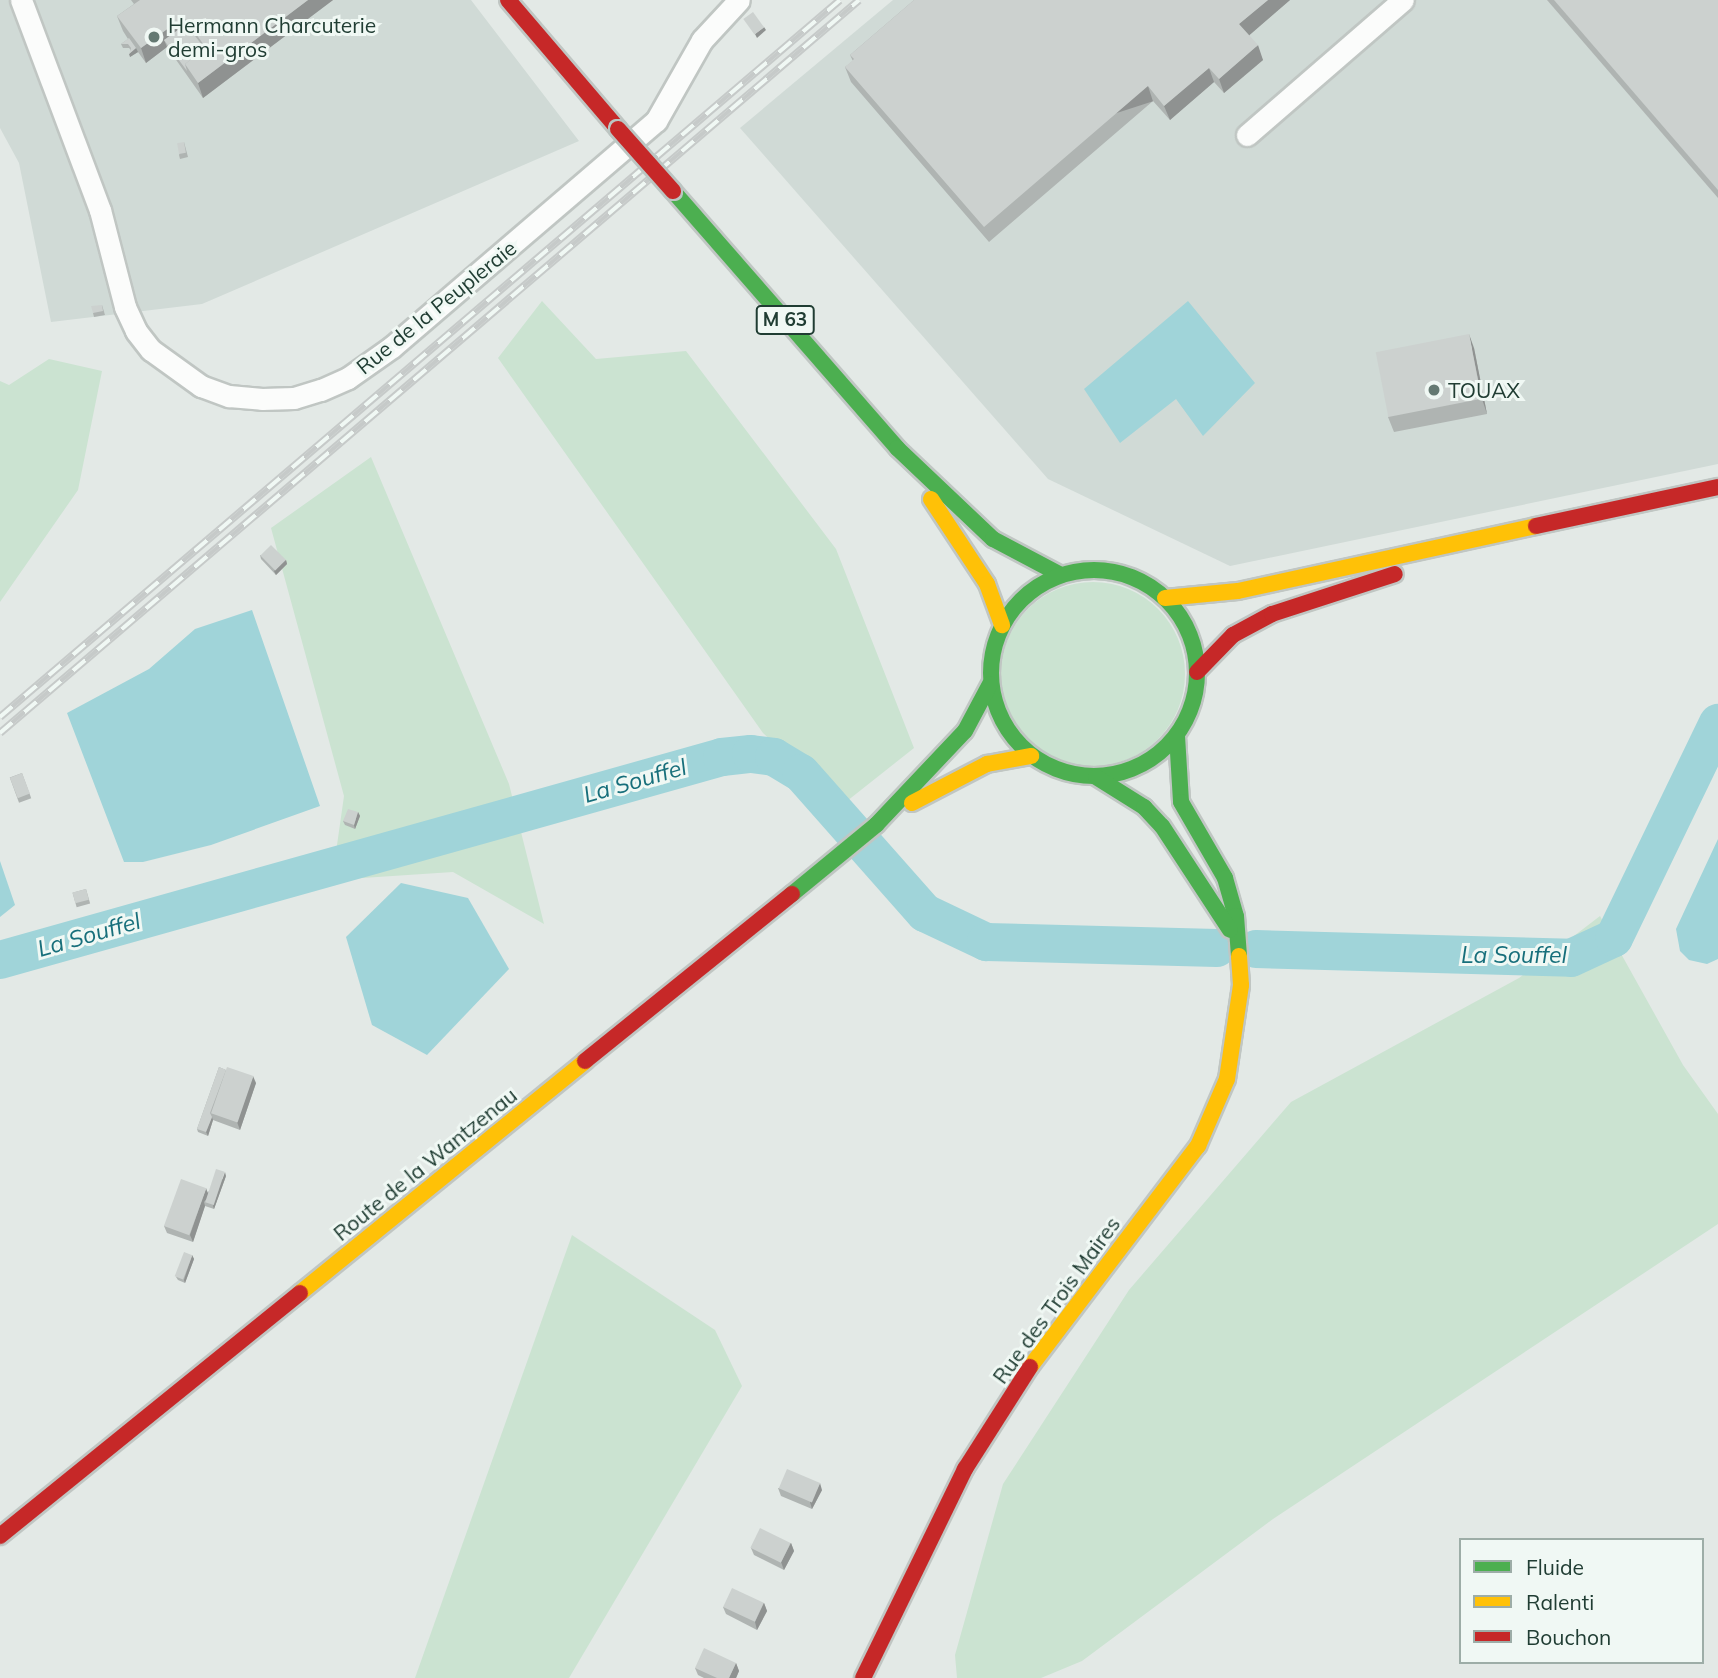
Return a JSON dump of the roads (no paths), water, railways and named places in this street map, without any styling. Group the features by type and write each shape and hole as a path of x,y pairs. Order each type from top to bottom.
{"main road":[{"name":"M 63","path":"508,0 618,130 897,448 993,539 1060,575"},
{"name":"M 63","path":"897,448 975,564 1002,625"},
{"path":"1165,598 1238,591 1718,487"},
{"path":"1198,672 1233,635 1272,614 1570,521"},
{"path":"1105,570 1147,585 1165,598 1189,632 1198,672 1192,705 1177,736 1141,765 1096,777 1073,775 1031,756 1002,720 990,684 992,654 1002,625 1017,604 1060,575 1105,570"},
{"name":"Route de la Wantzenau","path":"4,1524 876,825 965,731 990,684"},
{"name":"Rue des Trois Maires","path":"863,1678 965,1469 1021,1378 1198,1146 1227,1079 1239,1017 1241,985 1232,896 1181,802 1177,736"},
{"name":"Route de la Wantzenau","path":"876,825 960,775 987,764 1031,756"},
{"name":"Rue des Trois Maires","path":"1096,777 1144,807 1161,826 1236,939"}],"street":[{"name":"Rue de la Peupleraie","path":"21,0 100,210 125,307 151,350 201,386 229,396 294,398 348,378 392,346 656,121 702,40 739,0"},
{"path":"1247,135 1403,0"}],"water":[{"path":"1188,301 1255,383 1203,436 1176,399 1120,443 1084,389"},
{"path":"252,610 320,806 211,845 143,862 124,862 67,713 149,669 195,629"},
{"path":"1718,839 1718,959 1707,964 1689,960 1680,951 1676,929"},
{"path":"0,861 15,905 0,917"},
{"path":"401,883 468,898 509,969 427,1055 372,1025 346,937"}],"waterway":[{"name":"La Souffel","path":"1256,949 1571,958 1614,938 1718,723"},
{"name":"La Souffel","path":"0,960 722,757 751,754 774,757 801,773 925,913 986,942 1217,948"}],"railway":[{"path":"0,717 840,0"},
{"path":"0,733 859,0"}],"place":[{"name":"Hermann Charcuterie demi-gros","path":"154,37"},
{"name":"TOUAX","path":"1434,390"}]}
